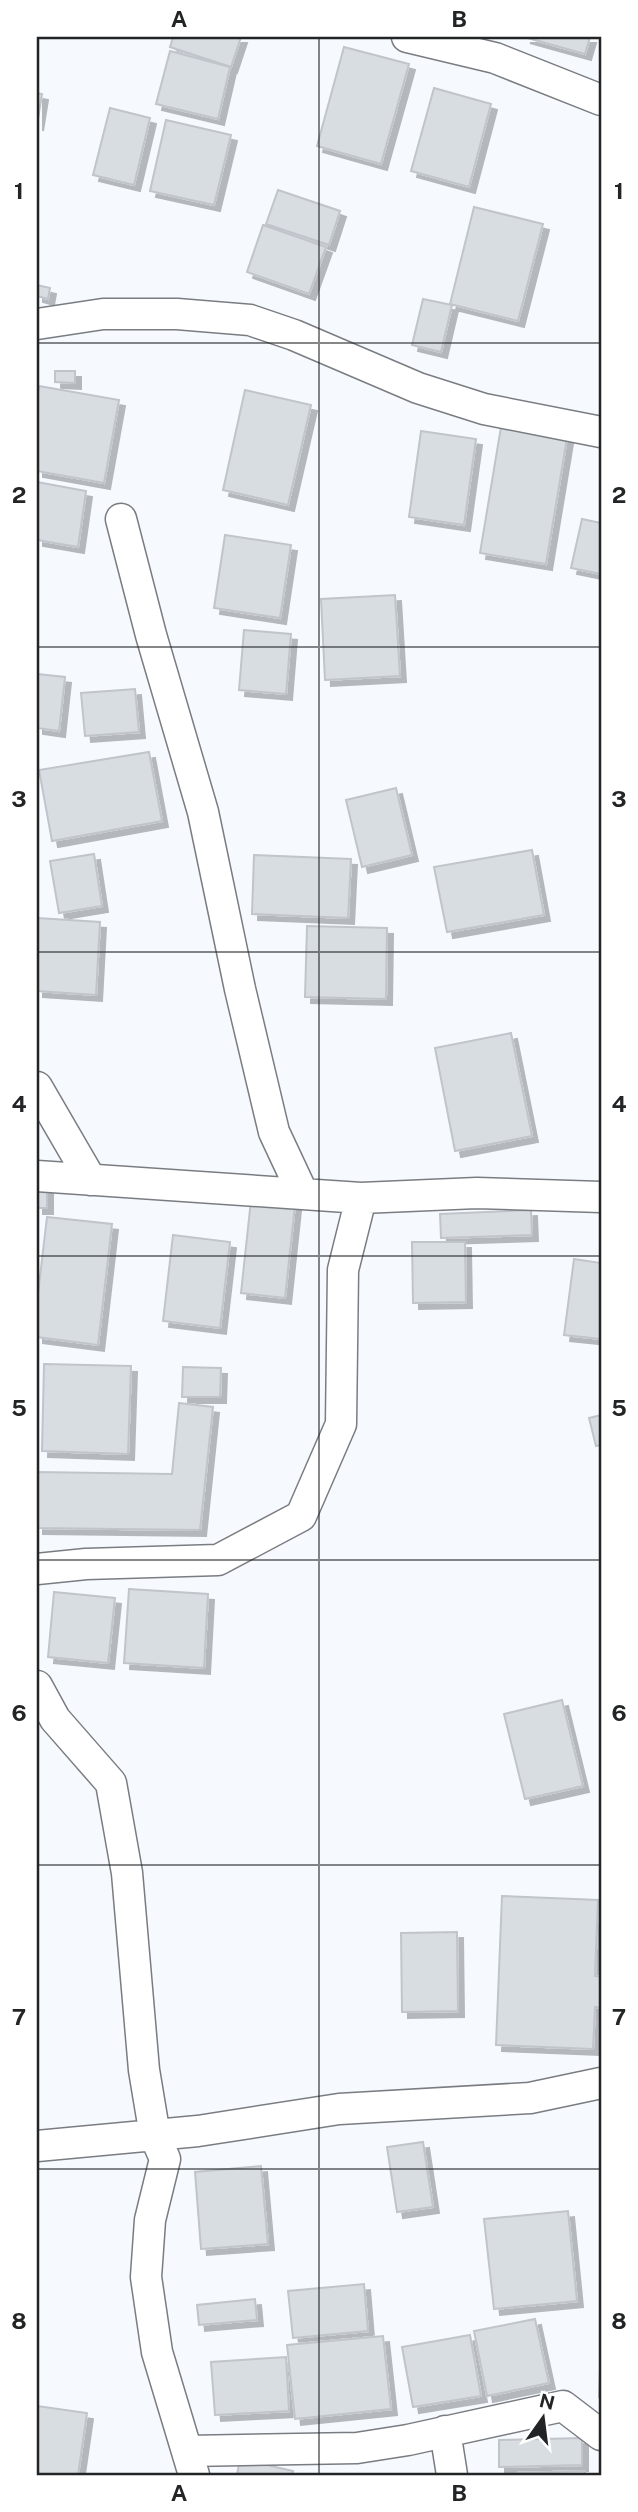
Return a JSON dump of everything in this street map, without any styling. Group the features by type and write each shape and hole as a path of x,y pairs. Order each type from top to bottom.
{"street":[{"path":"407,37 495,58 601,100"},
{"path":"37,324 103,314 177,314 250,320 294,335 418,388 484,408 601,432"},
{"path":"121,519 150,635 203,812 240,989 274,1132 303,1194"},
{"path":"37,1087 91,1180"},
{"path":"37,1176 361,1198 477,1193 601,1197"},
{"path":"37,1569 86,1564 218,1560 300,1516 341,1424 343,1270 361,1198"},
{"path":"37,1686 55,1719 111,1783 127,1873 144,2070 155,2136 165,2159 150,2220 146,2277 157,2352 191,2463 357,2448 563,2406 601,2435"},
{"path":"37,2146 155,2136 340,2109 530,2098 601,2083"},
{"path":"445,2431 452,2475"}],"building":[{"path":"173,37 241,37 231,67 170,47"},
{"path":"524,37 590,37 585,54"},
{"path":"344,47 409,64 381,164 317,146"},
{"path":"170,51 230,67 218,119 156,104"},
{"path":"434,88 491,104 469,187 411,171"},
{"path":"37,93 42,94 37,125"},
{"path":"110,108 150,118 134,185 93,175"},
{"path":"166,120 231,135 214,205 150,191"},
{"path":"278,190 340,211 329,245 266,224"},
{"path":"474,207 543,224 518,321 450,304"},
{"path":"263,225 326,247 309,294 247,272"},
{"path":"37,285 50,288 48,299 37,296"},
{"path":"423,299 452,305 441,352 412,345"},
{"path":"55,371 75,371 75,383 55,382"},
{"path":"39,386 119,400 104,483 37,471"},
{"path":"245,390 311,405 288,505 223,490"},
{"path":"502,421 568,432 546,564 480,553"},
{"path":"421,431 476,439 464,525 409,517"},
{"path":"37,482 86,491 78,547 37,540"},
{"path":"582,519 601,523 601,574 571,568"},
{"path":"225,535 291,545 280,618 214,608"},
{"path":"395,595 400,676 325,680 321,599"},
{"path":"244,630 291,634 286,694 239,690"},
{"path":"37,674 65,677 59,731 37,728"},
{"path":"135,689 139,732 85,736 81,693"},
{"path":"149,752 162,821 52,841 39,770"},
{"path":"396,788 412,855 362,867 346,800"},
{"path":"532,850 544,915 447,932 434,867"},
{"path":"94,854 102,906 59,913 50,861"},
{"path":"254,855 351,859 348,918 252,914"},
{"path":"37,918 100,922 96,995 37,991"},
{"path":"307,926 387,928 386,999 305,997"},
{"path":"511,1033 532,1136 455,1151 435,1048"},
{"path":"37,1181 47,1181 47,1208 37,1208"},
{"path":"251,1200 295,1205 285,1298 241,1293"},
{"path":"531,1210 532,1235 441,1238 440,1214"},
{"path":"47,1217 112,1224 98,1345 37,1337 37,1302"},
{"path":"173,1235 230,1242 220,1328 163,1321"},
{"path":"412,1242 465,1242 466,1302 413,1303"},
{"path":"574,1259 601,1263 601,1339 564,1335"},
{"path":"44,1364 131,1366 128,1454 42,1451"},
{"path":"183,1367 221,1368 220,1397 182,1397"},
{"path":"179,1403 213,1407 200,1530 37,1528 37,1472 172,1474"},
{"path":"601,1415 601,1445 596,1446 589,1418"},
{"path":"129,1589 208,1594 204,1668 124,1663"},
{"path":"54,1592 115,1598 108,1663 48,1657"},
{"path":"562,1700 583,1786 525,1799 504,1714"},
{"path":"502,1896 598,1900 595,1976 601,1977 601,2008 595,2007 593,2049 496,2045"},
{"path":"457,1932 458,2011 402,2012 401,1933"},
{"path":"423,2142 433,2207 397,2212 387,2147"},
{"path":"261,2166 268,2244 201,2249 195,2172"},
{"path":"568,2211 577,2301 494,2309 484,2219"},
{"path":"364,2284 368,2331 293,2338 288,2291"},
{"path":"255,2299 257,2320 199,2325 197,2305"},
{"path":"535,2319 549,2383 487,2396 474,2331"},
{"path":"470,2335 481,2396 413,2407 402,2347"},
{"path":"383,2336 391,2409 295,2419 287,2345"},
{"path":"601,2339 601,2397 599,2397"},
{"path":"286,2357 289,2411 215,2415 211,2362"},
{"path":"37,2406 87,2413 78,2475 37,2475"},
{"path":"582,2438 582,2465 499,2467 499,2440"},
{"path":"240,2459 293,2471 292,2475 237,2475"},
{"path":"585,2471 585,2475 517,2475 517,2473"}]}
